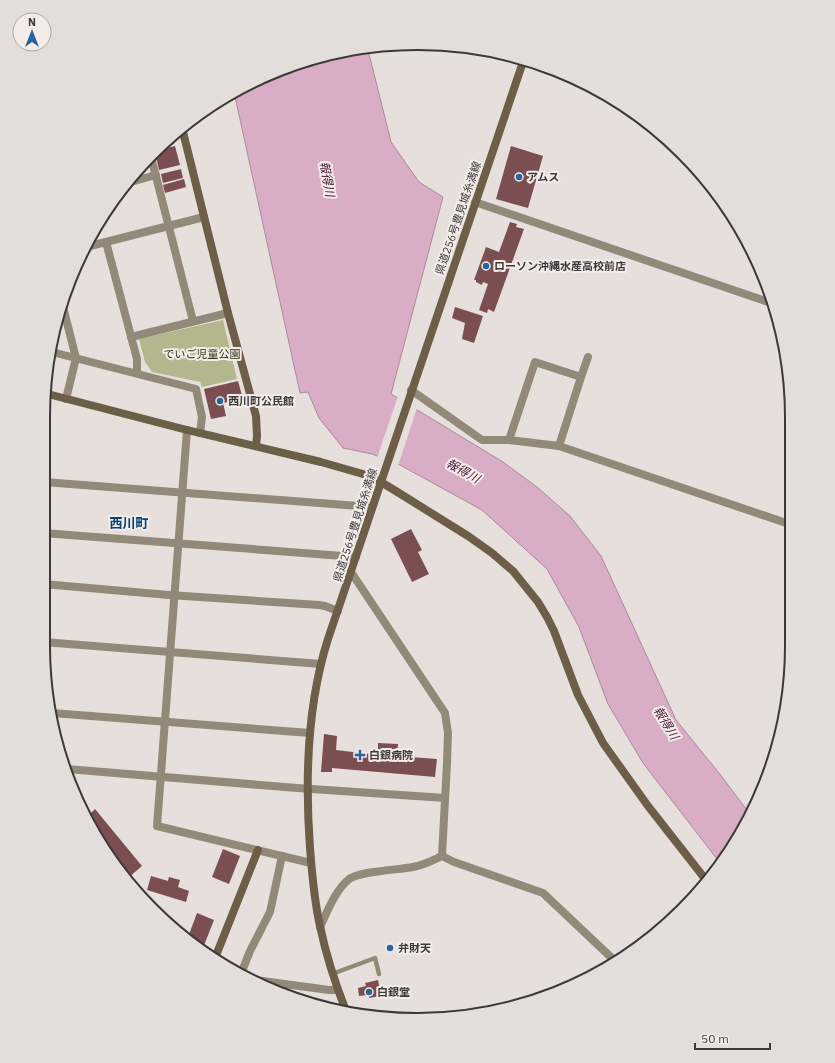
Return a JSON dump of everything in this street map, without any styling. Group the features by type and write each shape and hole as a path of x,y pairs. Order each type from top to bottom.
{"street":[{"name":"県道256号豊見城糸満線","path":"344,1006 332,974 320,927 314,897 311,863 308,789 310,733 321,664 372,507 522,66"},
{"path":"184,134 228,313 256,416 256,446"},
{"path":"153,163 193,321"},
{"path":"137,180 156,175"},
{"path":"475,202 766,301"},
{"path":"93,245 204,217"},
{"path":"106,242 131,337 136,359 137,373"},
{"path":"131,337 228,313"},
{"path":"65,315 76,358 66,399"},
{"path":"56,353 196,389 202,416 200,433"},
{"path":"560,446 588,357"},
{"path":"510,440 535,362 581,377"},
{"path":"410,394 482,440 510,440 560,446 785,523"},
{"path":"51,395 363,474 381,482 456,528 492,553 513,571 538,602 554,632 578,695 603,743 648,806 703,876"},
{"path":"187,430 157,826 311,863"},
{"path":"50,482 372,507"},
{"path":"50,534 356,557"},
{"path":"351,572 445,713 448,733 442,856"},
{"path":"50,585 319,605 338,611"},
{"path":"50,643 321,664"},
{"path":"56,713 310,733"},
{"path":"72,769 308,789 445,798"},
{"path":"217,953 258,850"},
{"path":"243,969 250,951 270,912 282,856"},
{"path":"320,927 338,892 348,879 366,873 415,867 442,856"},
{"path":"442,856 454,862 543,893 611,958"},
{"path":"270,982 338,990"}],"lane":[{"path":"332,974 375,958 379,974"}],"green space":[{"name":"でいご児童公園","path":"223,320 237,379 202,387 200,382 152,372 145,362 139,339"}],"water":[{"name":"報得川","path":"369,53 391,142 419,182 443,197 391,394 503,462 537,487 570,516 601,556 676,720 746,809 736,829 717,859 643,763 608,704 579,627 547,569 482,510 400,465 372,454 343,448 319,418 308,392 300,393 235,98 277,78 299,70 346,57"}],"pier":[{"path":"398,396 417,408 398,466 377,458"}],"building":[{"path":"175,146 180,165 159,170 157,159 168,148"},
{"name":"アムス","path":"511,146 543,156 528,208 496,199"},
{"path":"181,169 183,178 163,183 161,174"},
{"path":"184,179 186,187 165,193 163,185"},
{"path":"510,222 517,224 516,227 524,229 494,312 488,309 487,313 479,310 488,284 483,282 482,285 474,280 486,247 499,252"},
{"path":"455,307 483,316 474,343 462,339 465,323 452,318"},
{"name":"西川町公民館","path":"238,381 243,399 223,403 226,416 211,419 204,389"},
{"path":"411,529 422,550 418,552 429,574 412,582 391,539"},
{"name":"白銀病院","path":"324,734 337,736 336,750 378,755 378,743 398,744 397,756 437,759 435,777 332,768 332,772 321,772"},
{"path":"95,809 142,866 131,875 112,850 91,813"},
{"path":"223,849 240,856 229,884 212,877"},
{"path":"151,876 168,881 169,877 180,880 178,887 189,891 186,902 147,890"},
{"path":"197,913 214,920 204,945 189,933"},
{"name":"白銀堂","path":"378,980 381,996 369,998 369,995 359,996 358,988 366,986 365,983"}],"place":[{"name":"アムス","path":"519,177"},
{"name":"ローソン沖縄水産高校前店","path":"486,266"},
{"name":"西川町公民館","path":"220,401"},
{"name":"白銀病院","path":"360,755"},
{"name":"弁財天","path":"390,948"},
{"name":"白銀堂","path":"369,992"}],"district":[{"name":"西川町","path":"129,523"}]}
